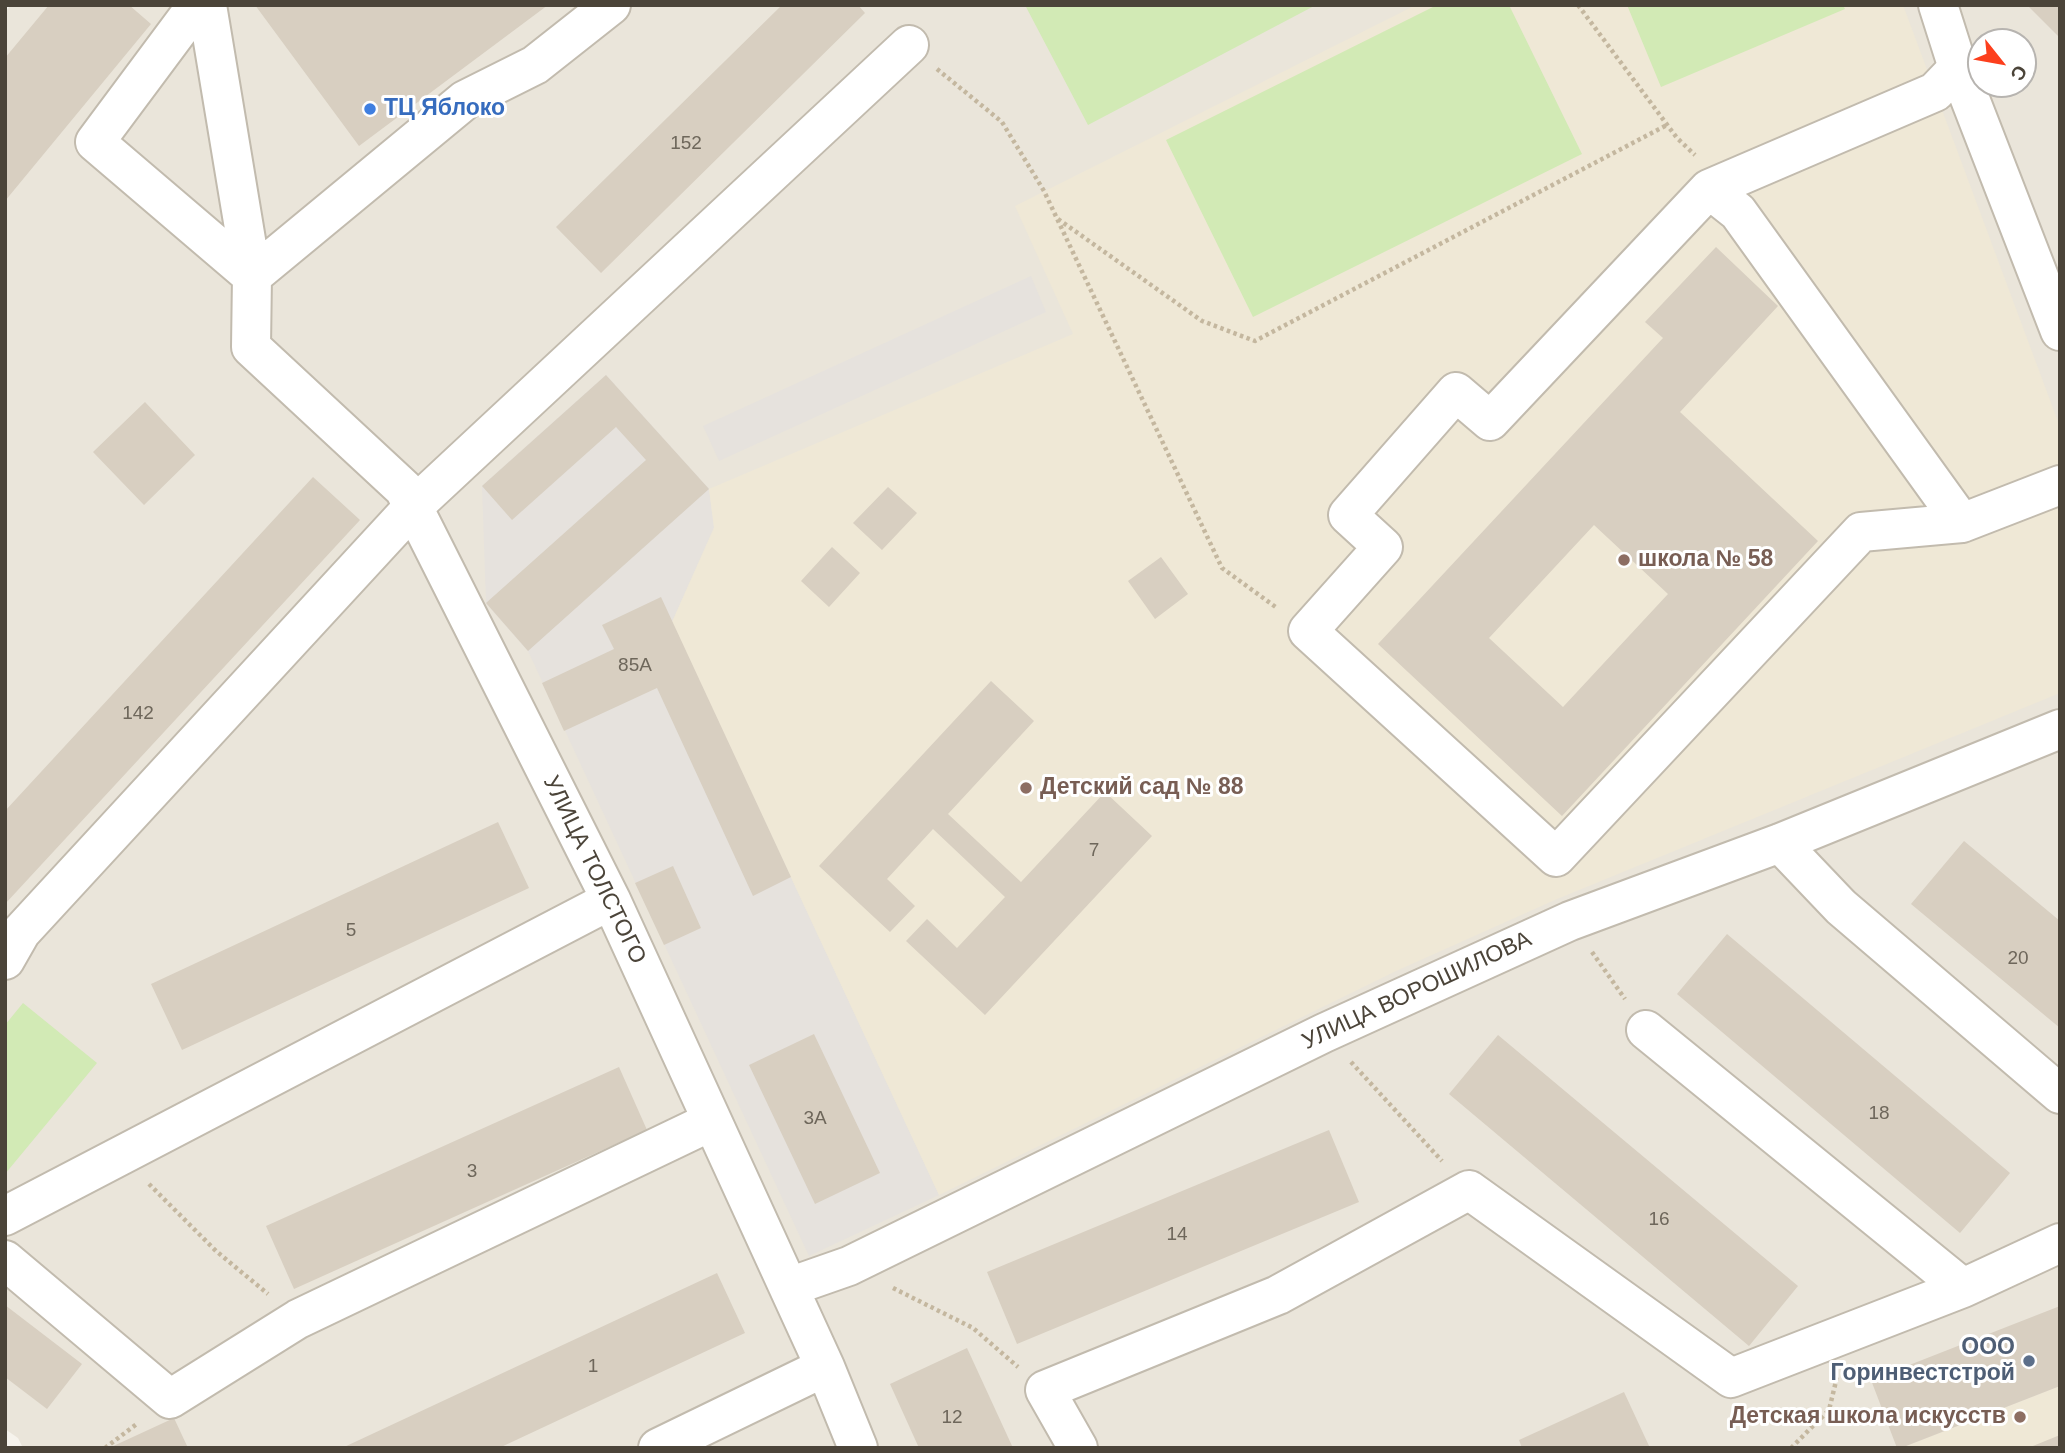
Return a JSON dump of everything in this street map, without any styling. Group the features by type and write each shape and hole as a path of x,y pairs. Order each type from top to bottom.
{"street":[{"path":"197,5 95,142 252,276"},
{"path":"207,5 252,276"},
{"path":"252,276 466,100 535,65 611,5"},
{"path":"1946,9 1958,68 2060,331"},
{"path":"5,960 21,932 413,507 909,45"},
{"path":"1958,68 1935,92 1716,186 1490,421 1456,392 1348,515 1383,547 1308,631 1556,857 1861,532 1962,523 2060,485"},
{"path":"1716,186 1738,212 1962,523"},
{"name":"УЛИЦА ТОЛСТОГО","path":"252,276 251,347 404,489 611,900 789,1287 858,1448"},
{"name":"УЛИЦА ВОРОШИЛОВА","path":"789,1287 849,1266 1324,1033 1570,921 1780,843 2060,729"},
{"path":"1780,843 1841,907 2060,1094"},
{"path":"5,1216 611,900"},
{"path":"1646,1030 1963,1288"},
{"path":"5,1261 170,1399 298,1319 712,1121"},
{"path":"1078,1448 1045,1390 1278,1295 1469,1190 1731,1378 1963,1288 2060,1243"},
{"path":"657,1448 825,1367"}],"path":[{"path":"1578,5 1716,186"},
{"path":"909,45 1002,122 1044,191 1222,568 1308,631"},
{"path":"1057,219 1202,321 1255,341 1667,125"},
{"path":"1324,1033 1469,1190"},
{"path":"121,1156 216,1251 298,1319"},
{"path":"849,1266 973,1328 1045,1390"},
{"path":"1791,1448 1829,1410 1849,1332"}],"shaded area":[{"path":"11,5 2060,5 2060,1448 23,1448 18,1438 5,1429 5,12"},
{"name":"школа № 58","path":"1416,5 1903,5 2060,427 2060,693 1557,899 1396,971 939,1195 672,622 714,528 709,489 1073,334 1015,206"},
{"path":"1031,276 1046,312 719,461 703,426"},
{"path":"606,375 709,489 714,527 672,622 939,1195 809,1256 528,651 486,603 482,486"},
{"name":"Детская школа искусств","path":"2060,1386 2060,1448 1901,1448"}],"green space":[{"path":"1025,5 1316,5 1088,125"},
{"path":"1437,5 1509,5 1582,154 1253,317 1166,140"},
{"path":"1627,5 1843,5 1845,9 1661,87"},
{"path":"23,1003 97,1063 5,1174 5,1025"}],"building":[{"path":"49,5 129,5 151,24 5,201 5,58"},
{"name":"ТЦ Яблоко","path":"255,5 548,5 359,146"},
{"path":"782,5 858,5 865,13 601,273 556,227"},
{"path":"2027,5 2060,5 2060,38"},
{"path":"1716,247 1778,306 1680,412 1818,541 1562,816 1378,644 1663,338 1645,322","holes":["1594,525 1668,594 1563,707 1489,638"]},
{"path":"606,375 709,489 528,651 486,603 646,460 616,427 512,520 482,486"},
{"path":"145,402 195,455 144,505 93,452"},
{"path":"313,477 360,520 5,904 5,811"},
{"path":"888,487 917,513 882,550 853,523"},
{"path":"832,547 860,573 829,607 801,581"},
{"path":"1161,557 1188,594 1155,619 1128,581"},
{"path":"661,597 791,877 753,896 657,688 564,731 542,683 614,649 602,625"},
{"path":"991,681 1034,721 948,814 1021,882 1105,792 1152,836 985,1015 906,941 927,919 957,948 1005,897 933,829 887,879 915,906 890,932 819,866"},
{"path":"498,822 529,888 182,1050 151,984"},
{"path":"1964,841 2060,921 2060,1028 1911,904"},
{"path":"673,866 701,928 664,945 635,883"},
{"path":"1727,934 2010,1173 1960,1233 1677,994"},
{"path":"814,1034 880,1173 815,1204 749,1065"},
{"path":"1498,1035 1798,1286 1749,1346 1449,1094"},
{"path":"619,1067 647,1130 294,1289 266,1226"},
{"path":"1329,1130 1359,1202 1017,1344 987,1272"},
{"path":"717,1273 745,1333 499,1448 342,1448"},
{"path":"5,1305 82,1364 47,1409 5,1377"},
{"path":"2060,1306 2060,1386 1897,1448 1871,1380"},
{"path":"967,1348 1013,1448 919,1448 890,1384"},
{"path":"1624,1392 1650,1448 1522,1448 1519,1440"},
{"path":"174,1418 188,1448 109,1448"},
{"path":"2060,1435 2060,1448 2028,1448"}],"place":[{"name":"ТЦ Яблоко","path":"370,109"},
{"name":"школа № 58","path":"1624,560"},
{"name":"Детский сад № 88","path":"1026,788"},
{"name":"ООО Горинвестстрой","path":"2029,1361"},
{"name":"Детская школа искусств","path":"2020,1417"}]}
